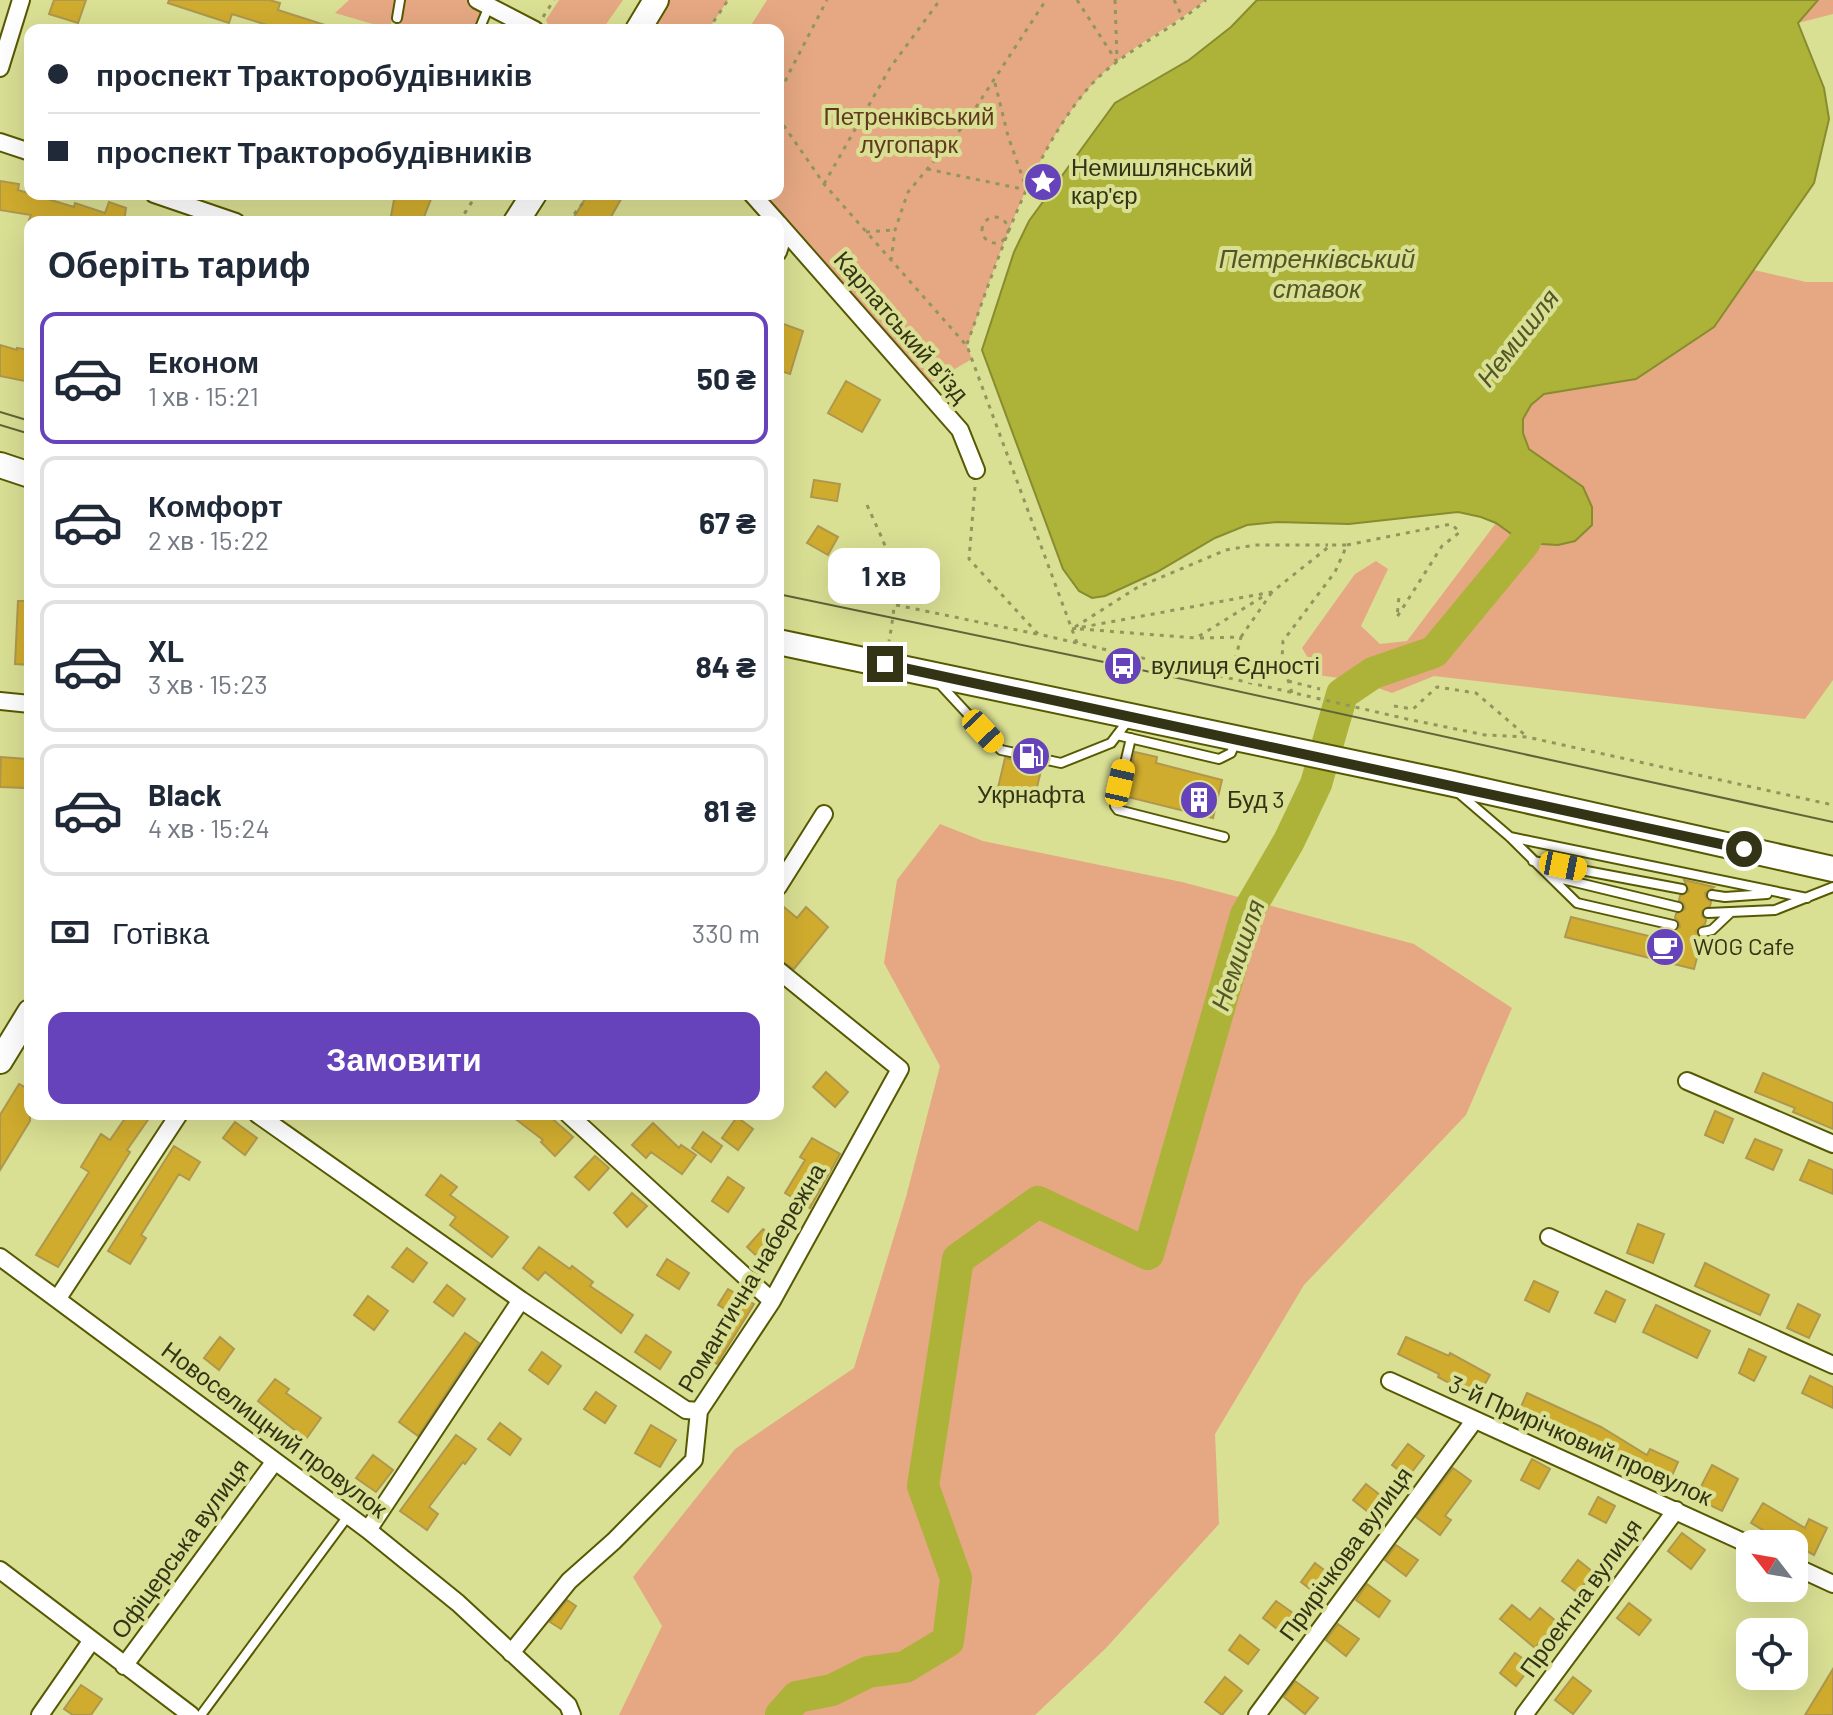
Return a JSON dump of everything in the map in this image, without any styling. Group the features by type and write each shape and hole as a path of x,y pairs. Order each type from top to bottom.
{"main road":[{"path":"642,24 656,0"},
{"path":"0,465 24,473"},
{"path":"784,643 930,673 1126,730 1237,739 1833,869"},
{"path":"0,1061 24,1022"}],"street":[{"path":"0,68 21,0"},
{"path":"483,3 523,24"},
{"path":"0,142 24,150"},
{"path":"172,200 218,216"},
{"name":"Карпатський в'їзд","path":"757,200 771,216"},
{"name":"Карпатський в'їзд","path":"784,231 960,430 976,470"},
{"path":"0,701 24,703"},
{"path":"784,877 824,814"},
{"name":"Романтична набережна","path":"511,1653 569,1581 614,1541 694,1460 699,1411 772,1301 900,1069 784,975"},
{"path":"1687,1081 1833,1144"},
{"path":"58,1298 175,1120"},
{"path":"266,1120 521,1300 686,1410 699,1411"},
{"path":"575,1120 772,1301"},
{"path":"1549,1237 1833,1365"},
{"name":"Новоселищний провулок","path":"0,1257 368,1530 458,1603 511,1653"},
{"path":"368,1530 521,1300"},
{"name":"3-й Прирічковий провулок","path":"1390,1381 1736,1538"},
{"name":"Прирічкова вулиця","path":"1257,1715 1474,1421"},
{"name":"Офіцерська вулиця","path":"124,1666 275,1461"},
{"name":"Проектна вулиця","path":"1524,1715 1676,1510"},
{"name":"Офіцерська вулиця","path":"0,1570 191,1715"},
{"path":"1808,1572 1833,1584"},
{"path":"40,1715 92,1640"},
{"path":"511,1653 568,1705 572,1715"}],"lane":[{"path":"397,18 400,0"},
{"path":"480,24 483,3"},
{"path":"930,673 1001,750 1061,763 1111,743 1126,730"},
{"path":"1126,730 1115,806 1118,810 1224,837"},
{"path":"1449,783 1577,903 1673,925"},
{"path":"1510,837 1807,898"},
{"path":"1533,860 1682,889"},
{"path":"1549,876 1678,907"},
{"path":"1708,913 1775,910 1833,887"},
{"path":"1712,895 1780,893"},
{"path":"1703,932 1712,930 1730,913"},
{"path":"201,1715 348,1515"}],"path":[{"path":"712,24 728,0"},
{"path":"784,85 827,0"},
{"path":"824,184 890,68 940,0"},
{"path":"891,261 895,230 908,192 965,124 1046,0"},
{"path":"1077,0 1117,62"},
{"path":"1115,0 1117,62"},
{"path":"1174,0 1183,18"},
{"path":"967,346 1008,233 1063,122 1090,86 1117,62 1206,0"},
{"path":"994,79 1008,136 1027,190"},
{"path":"784,126 824,184 967,346 1077,643"},
{"path":"927,169 1027,190"},
{"path":"573,216 585,200"},
{"path":"990,217 998,217 1005,221 1008,233 1002,240 990,242 983,236 983,223 990,217"},
{"path":"866,232 895,230"},
{"path":"976,470 969,559 1038,634"},
{"path":"867,505 892,560 896,583 896,605 889,641"},
{"path":"1072,629 1138,587 1226,550 1255,545 1347,545 1451,524 1460,532 1442,546 1397,617 1399,596"},
{"path":"1196,638 1272,592 1331,545"},
{"path":"1292,693 1282,660 1283,641 1335,572 1347,545"},
{"path":"1072,629 1272,592"},
{"path":"1244,664 1236,656 1241,637 1272,592"},
{"path":"896,605 1038,634 1407,719 1485,735 1527,737 1833,805"},
{"path":"1072,629 1196,638 1241,637"},
{"path":"1288,681 1320,689"},
{"path":"1394,706 1413,709 1437,687 1476,693 1527,737"}],"green space":[{"path":"349,0 396,0 391,24 373,24 335,13"},
{"path":"405,0 467,0 482,7 476,24 399,24"},
{"path":"559,0 623,0 606,24 548,24 546,20"},
{"path":"655,0 728,0 712,24 641,24"},
{"name":"Петренківський лугопарк","path":"767,0 1206,0 1115,63 1089,88 1068,115 1032,178 1003,245 967,346 972,359 929,384 784,223 784,216 778,216 763,200 784,200 784,24 752,24"},
{"path":"1818,0 1833,0 1833,14 1798,23"},
{"path":"1754,270 1806,282 1833,282 1833,680 1805,719 1434,676 1392,693 1359,681 1318,675 1302,648 1355,574 1376,561 1388,569 1361,626 1380,644 1407,641 1496,523 1524,543 1583,487 1529,449 1523,433 1523,419 1531,405 1544,394 1636,379 1714,327"},
{"path":"940,824 983,841 1182,882 1414,944 1512,1008 1466,1115 1304,1285 1215,1434 1219,1524 1106,1648 1035,1715 619,1715 662,1626 633,1577 735,1449 854,1368 906,1197 940,1066 884,963 897,880"}],"water":[{"name":"Петренківський ставок","path":"1257,0 1818,0 1798,23 1824,88 1829,119 1814,183 1714,327 1636,379 1544,394 1531,405 1523,419 1523,433 1529,449 1583,487 1592,507 1592,525 1575,541 1558,545 1524,543 1496,523 1458,512 1349,524 1277,522 1247,525 1215,538 1157,572 1105,596 1092,598 1079,591 1063,569 982,350 1014,252 1029,221 1115,103 1189,60 1231,27"}],"building":[{"path":"54,0 86,0 78,23 49,14"},
{"path":"169,0 269,0 280,3 278,10 322,24 264,24 232,14 229,23 168,3"},
{"path":"0,181 19,184 18,190 24,192 24,200 51,200 74,207 75,203 105,213 109,202 126,208 125,216 31,216 0,210"},
{"path":"394,200 431,200 424,216 391,216"},
{"path":"584,200 621,200 611,216 575,216"},
{"path":"784,324 803,331 790,374 784,372"},
{"path":"0,345 24,349 24,381 0,376"},
{"path":"846,381 880,400 862,432 828,413"},
{"path":"814,480 840,484 837,501 811,497"},
{"path":"818,526 838,537 828,555 807,543"},
{"path":"18,601 24,601 24,665 15,664"},
{"path":"1135,752 1157,757 1156,763 1222,780 1213,818 1124,796"},
{"path":"1,757 24,759 24,788 0,787"},
{"path":"1005,758 1042,766 1034,800 997,792"},
{"path":"1684,880 1714,887 1705,893 1711,902 1702,911 1705,924 1696,931 1702,939 1694,969 1565,937 1571,917 1669,941 1672,932 1680,927 1676,914 1685,909 1679,900 1689,891"},
{"path":"784,907 797,918 806,907 828,927 794,969 784,963"},
{"path":"826,1072 848,1092 835,1107 813,1087"},
{"path":"1763,1073 1833,1103 1833,1129 1793,1112 1795,1108 1755,1092"},
{"path":"19,1084 24,1087 24,1120 30,1121 0,1170 0,1115"},
{"path":"1715,1111 1733,1119 1723,1143 1705,1135"},
{"path":"124,1120 148,1120 58,1267 36,1255 89,1172 81,1167 101,1134 110,1140"},
{"path":"517,1120 554,1120 573,1137 555,1156 541,1142 543,1140"},
{"path":"735,1120 741,1120 753,1129 738,1150 722,1138"},
{"path":"235,1122 257,1138 245,1155 223,1138"},
{"path":"653,1123 679,1148 681,1145 696,1155 682,1174 651,1152 646,1158 632,1145"},
{"path":"703,1132 722,1146 711,1162 692,1148"},
{"path":"812,1138 840,1154 810,1208 785,1193 805,1160 800,1157"},
{"path":"1755,1139 1782,1150 1773,1170 1746,1158"},
{"path":"174,1146 200,1162 189,1180 179,1174 141,1235 146,1238 130,1264 108,1251"},
{"path":"595,1156 609,1168 589,1190 575,1177"},
{"path":"1809,1160 1833,1170 1833,1194 1800,1180"},
{"path":"441,1175 457,1187 450,1195 508,1237 492,1257 450,1225 456,1217 426,1195"},
{"path":"728,1177 744,1188 728,1212 712,1201"},
{"path":"632,1193 647,1206 627,1227 614,1213"},
{"path":"1638,1224 1664,1234 1653,1263 1627,1253"},
{"path":"763,1229 778,1241 761,1260 747,1247"},
{"path":"539,1247 570,1269 572,1266 593,1282 590,1286 633,1315 621,1333 545,1272 538,1280 523,1268"},
{"path":"407,1248 427,1263 413,1282 392,1267"},
{"path":"667,1259 689,1273 679,1289 657,1275"},
{"path":"1705,1263 1769,1295 1760,1315 1695,1286"},
{"path":"1534,1281 1558,1292 1549,1312 1525,1300"},
{"path":"447,1285 465,1299 453,1316 434,1302"},
{"path":"728,1289 754,1304 717,1364 703,1356 730,1312 718,1305"},
{"path":"1606,1291 1625,1300 1615,1322 1595,1313"},
{"path":"368,1296 388,1311 374,1330 354,1315"},
{"path":"1798,1304 1820,1315 1809,1338 1787,1328"},
{"path":"1656,1305 1710,1331 1697,1358 1643,1332"},
{"path":"465,1333 479,1343 418,1436 399,1422"},
{"path":"646,1335 671,1352 660,1369 635,1352"},
{"path":"220,1337 234,1349 219,1370 204,1358"},
{"path":"1406,1337 1449,1356 1450,1353 1490,1375 1477,1398 1438,1377 1439,1374 1398,1354"},
{"path":"1749,1349 1766,1357 1754,1381 1739,1373"},
{"path":"542,1352 561,1366 548,1384 529,1370"},
{"path":"1810,1376 1833,1387 1833,1408 1802,1393"},
{"path":"275,1379 289,1389 286,1393 321,1418 306,1439 258,1401"},
{"path":"596,1392 616,1406 605,1423 584,1409"},
{"path":"1527,1393 1601,1427 1647,1455 1650,1449 1678,1462 1668,1485 1621,1463 1620,1466 1577,1440 1576,1443 1517,1416"},
{"path":"500,1423 521,1439 510,1455 488,1439"},
{"path":"651,1425 676,1440 660,1467 635,1453"},
{"path":"456,1435 476,1449 429,1507 438,1514 427,1530 400,1511"},
{"path":"1408,1444 1424,1456 1408,1477 1392,1465"},
{"path":"373,1455 393,1470 376,1492 356,1478"},
{"path":"1532,1459 1550,1469 1539,1489 1521,1480"},
{"path":"1712,1465 1738,1479 1722,1511 1695,1498"},
{"path":"1453,1468 1471,1481 1445,1516 1451,1520 1440,1535 1416,1517"},
{"path":"1366,1484 1385,1499 1372,1515 1353,1500"},
{"path":"1598,1497 1615,1506 1606,1523 1589,1514"},
{"path":"1763,1503 1805,1528 1809,1519 1827,1528 1814,1555 1808,1552 1808,1530 1763,1530 1751,1523"},
{"path":"1682,1533 1705,1550 1691,1569 1668,1551"},
{"path":"1396,1545 1418,1560 1406,1576 1385,1560"},
{"path":"1578,1560 1593,1572 1578,1593 1562,1581"},
{"path":"1315,1563 1332,1576 1318,1595 1301,1582"},
{"path":"1367,1584 1390,1601 1379,1617 1356,1600"},
{"path":"567,1600 576,1606 561,1629 550,1622"},
{"path":"1276,1601 1300,1618 1286,1636 1263,1618"},
{"path":"1629,1603 1651,1620 1639,1635 1617,1618"},
{"path":"1512,1605 1530,1620 1540,1608 1557,1622 1535,1648 1500,1619"},
{"path":"1338,1624 1359,1639 1346,1656 1326,1640"},
{"path":"1240,1635 1259,1650 1248,1664 1229,1650"},
{"path":"1515,1653 1532,1665 1516,1686 1500,1673"},
{"path":"1833,1669 1833,1715 1805,1715"},
{"path":"1225,1677 1242,1691 1222,1715 1205,1702"},
{"path":"1573,1677 1591,1691 1573,1714 1555,1700"},
{"path":"1295,1681 1318,1698 1305,1714 1284,1697"},
{"path":"81,1685 102,1699 91,1715 73,1715 64,1709"}],"waterway":[{"name":"Немишля","path":"781,1715 797,1697 832,1690 868,1672 905,1667 948,1641 956,1578 923,1486 958,1259 1038,1202 1148,1254 1246,915 1289,841 1316,784 1342,694 1373,673 1434,652 1524,543 1534,520 1532,504"}],"tram line":[{"path":"0,412 24,419"},
{"path":"0,425 24,432"},
{"path":"784,595 1123,666 1833,822"}],"place":[{"name":"Немишлянський кар'єр","path":"1043,182"},
{"name":"вулиця Єдності","path":"1123,666"},
{"name":"Укрнафта","path":"1031,756"},
{"name":"Буд 3","path":"1199,800"},
{"name":"WOG Cafe","path":"1665,947"}],"route":[{"path":"885,664 1449,783 1744,849"}]}
